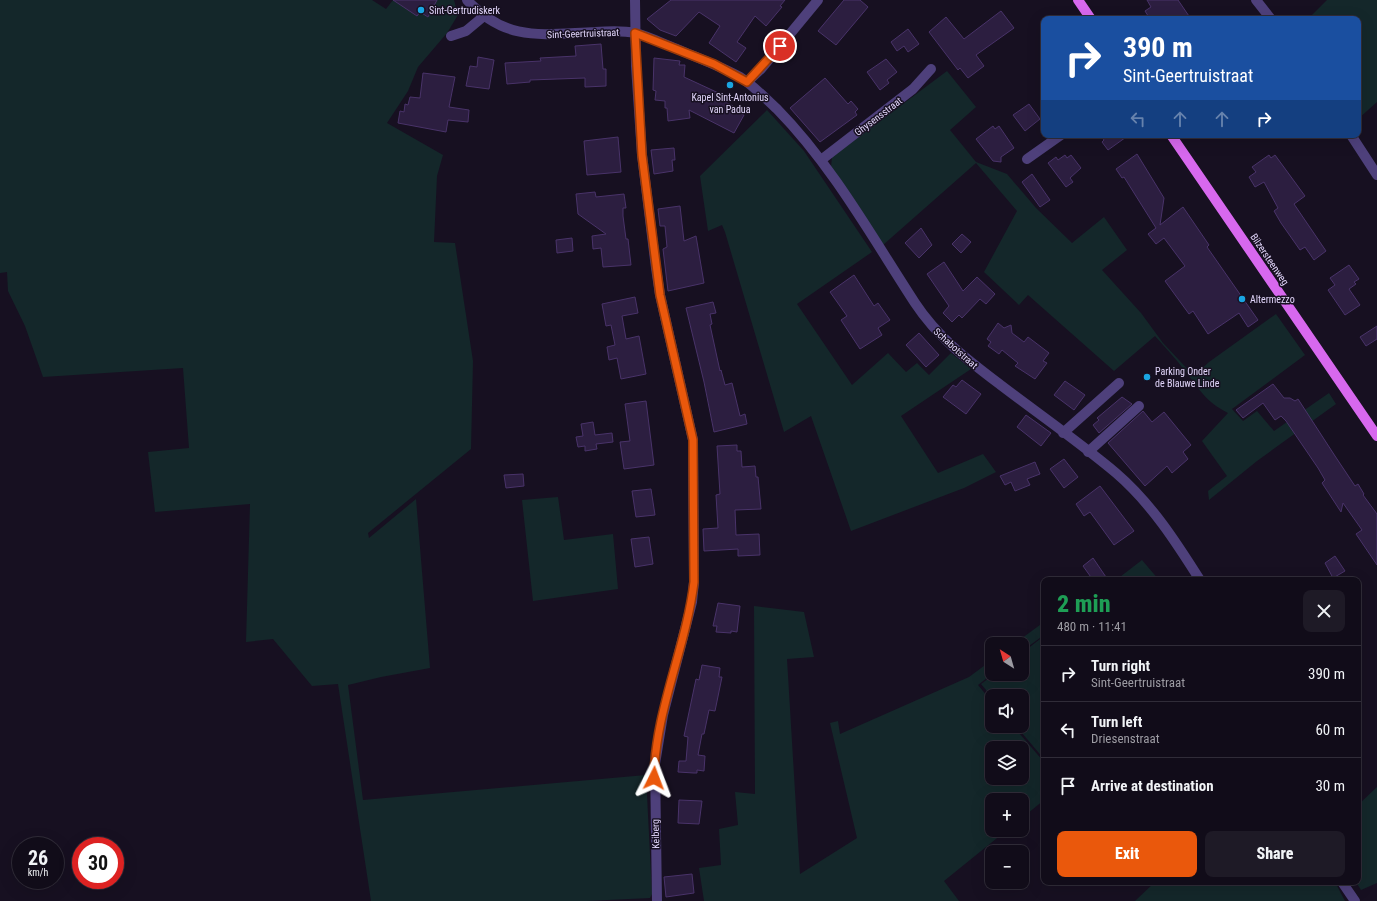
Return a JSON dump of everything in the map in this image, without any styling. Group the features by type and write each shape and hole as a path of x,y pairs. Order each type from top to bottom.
{"main road":[{"path":"1078,0 1089,16"},
{"name":"Bilzersteenweg","path":"1173,138 1377,436"}],"street":[{"name":"Sint-Geertruistraat","path":"467,0 484,16 503,28 516,32 532,34 612,31 635,33 714,64 747,82"},
{"name":"Keiberg","path":"635,0 635,33 642,155 660,295 693,440 694,582 692,602 663,715 655,764 657,901"},
{"path":"747,82 760,69 818,0"},
{"path":"1256,0 1269,16"},
{"path":"451,36 466,31 484,16"},
{"name":"Ghysensstraat","path":"821,160 913,90 931,69"},
{"name":"Schabotstraat","path":"747,82 758,90 791,123 821,160 927,322 941,337 968,360 1116,473 1143,500 1175,542 1198,577"},
{"path":"1027,159 1057,138"},
{"path":"1353,138 1377,175"},
{"path":"1063,433 1119,383"},
{"path":"1088,452 1139,406"},
{"path":"1344,885 1355,901"}],"green space":[{"path":"0,0 372,0 386,9 393,0 417,16 420,12 428,17 436,1 434,0 454,0 458,15 447,33 418,67 408,91 387,123 443,155 437,176 434,242 455,243 473,361 471,449 368,533 369,538 416,499 430,668 348,685 363,800 646,775 652,894 650,898 587,901 371,901 338,684 312,686 273,639 246,642 250,504 155,512 148,452 189,448 183,368 43,377 25,326 8,291 7,272 0,273"},
{"path":"1327,0 1377,0 1377,102 1361,116 1361,16 1311,16"},
{"path":"947,71 976,107 950,130 976,162 1007,174 1036,208 1072,243 1104,217 1127,250 1102,270 1141,313 1163,343 1194,376 1209,362 1276,314 1305,355 1232,409 1243,421 1257,411 1274,431 1329,393 1336,404 1257,461 1209,500 1208,491 1227,476 1202,441 1228,413 1220,409 1204,395 1155,336 1114,371 1028,295 1019,305 984,272 1017,211 976,163 883,245 831,167 832,157"},
{"path":"767,110 804,151 872,252 797,304 852,385 888,353 906,372 917,363 929,375 951,353 971,369 901,416 938,473 983,454 996,472 964,488 851,531 811,416 784,432 725,232 722,225 708,231 700,176"},
{"path":"558,497 564,540 613,534 618,589 533,601 522,500"},
{"path":"1142,560 1156,577 1120,577"},
{"path":"754,606 804,612 814,657 787,659 800,874 857,838 830,723 838,721 840,734 969,677 985,665 985,680 978,685 985,694 985,733 1019,733 1026,741 985,741 985,785 1029,785 1029,745 1041,759 1041,802 1029,812 1029,793 985,793 985,837 998,837 988,845 985,845 985,848 944,881 959,901 704,901 699,868 721,865 719,829 738,825 735,792 755,794"},
{"path":"1041,624 1041,637 1029,646 1029,637 1024,637"},
{"path":"1041,638 1041,755 1022,733 1029,733 1029,689 985,689 981,684 985,681 1029,681 1029,648"},
{"path":"1377,787 1377,883 1361,890 1358,885 1361,885 1361,802"},
{"path":"1152,885 1337,885 1345,901 1135,901"}],"building":[{"name":"Sint-Gertrudiskerk","path":"393,0 437,0 428,17 420,12 417,16"},
{"path":"671,0 785,0 780,6 782,7 766,26 755,16 737,42 746,48 736,62 709,43 720,26 699,12 676,36 660,30 647,19"},
{"path":"844,0 860,0 868,7 836,45 818,31"},
{"path":"1147,0 1178,0 1189,16 1148,16 1145,11 1151,7"},
{"path":"1001,11 1014,28 976,55 984,66 968,78 960,68 958,70 929,32 946,17 964,39"},
{"path":"908,29 919,44 908,52 904,46 897,51 891,42"},
{"path":"601,44 603,69 606,69 606,86 585,87 585,78 530,80 530,82 507,84 505,63 541,61 540,58 576,56 575,46"},
{"path":"478,57 494,60 489,89 466,86 470,66 477,67"},
{"path":"654,58 680,61 679,65 685,65 684,77 725,96 721,100 733,106 732,109 744,115 734,133 689,110 690,118 668,121 665,101 655,100 656,91 653,90"},
{"path":"886,59 897,72 887,80 889,83 880,90 867,72"},
{"path":"423,73 455,77 449,107 469,110 468,122 448,120 446,132 398,123 400,111 404,112 405,104 408,105 410,97 420,98"},
{"path":"825,78 848,104 851,101 858,109 855,112 857,115 820,142 790,108"},
{"path":"1029,104 1040,119 1025,131 1013,115"},
{"path":"993,126 995,129 999,126 1014,148 1001,157 1001,162 993,161 976,139"},
{"path":"618,137 621,172 587,175 584,141"},
{"path":"1103,138 1125,138 1108,150 1102,142 1104,140"},
{"path":"674,148 675,160 672,160 673,171 654,174 651,150"},
{"path":"1137,154 1164,198 1160,225 1183,207 1209,245 1207,247 1258,320 1248,327 1239,313 1208,334 1193,311 1189,314 1165,281 1185,266 1164,238 1156,244 1148,234 1156,228 1124,177 1122,178 1116,169"},
{"path":"1065,155 1067,158 1071,155 1081,168 1070,178 1073,182 1066,187 1048,163 1056,157 1058,160"},
{"path":"1269,155 1271,158 1275,155 1305,196 1294,204 1326,251 1314,260 1305,247 1300,250 1281,223 1274,211 1278,208 1264,182 1255,187 1249,177 1256,172 1252,167"},
{"path":"1032,174 1050,200 1040,207 1022,182"},
{"path":"595,192 596,197 624,194 626,208 623,208 623,216 626,239 628,239 631,265 603,267 601,248 593,249 592,236 606,234 578,214 576,194"},
{"path":"680,206 684,241 696,236 704,283 668,291 663,249 667,247 665,226 660,226 658,209"},
{"path":"921,228 932,245 919,258 905,243"},
{"path":"962,234 971,242 961,253 952,244"},
{"path":"572,238 573,251 557,253 556,240"},
{"path":"944,262 963,291 977,277 995,294 986,304 980,299 962,318 959,315 952,322 943,313 949,306 927,274"},
{"path":"1349,265 1359,279 1354,282 1356,284 1349,289 1360,305 1345,315 1328,290 1335,285 1330,278"},
{"path":"854,275 874,306 878,303 890,320 878,328 882,335 860,349 841,320 847,316 830,292"},
{"path":"635,297 638,313 622,316 626,339 639,336 646,374 621,379 617,358 609,360 607,347 615,345 611,325 606,326 602,304"},
{"path":"713,302 716,313 710,314 712,324 710,325 720,371 721,370 725,385 732,383 740,416 745,414 747,424 714,432 704,382 686,308"},
{"path":"998,323 1004,328 1011,325 1012,333 1024,342 1028,337 1049,353 1043,361 1047,363 1035,379 1015,366 1018,363 1002,350 999,354 988,346 991,342 987,339"},
{"path":"1377,326 1377,339 1366,346 1360,337"},
{"path":"919,333 939,355 926,367 906,345"},
{"path":"962,380 981,394 966,414 943,397 953,385 956,387"},
{"path":"1065,381 1085,395 1074,410 1054,395"},
{"path":"1273,384 1284,398 1290,398 1295,401 1298,399 1355,486 1358,484 1364,494 1363,495 1377,514 1377,565 1356,534 1362,530 1343,503 1341,512 1322,483 1325,480 1318,468 1286,421 1281,416 1275,420 1263,403 1243,418 1236,410"},
{"path":"1122,397 1132,404 1099,433 1093,425 1099,420 1097,418"},
{"path":"646,401 654,465 624,469 620,442 630,441 625,404"},
{"path":"1143,411 1152,422 1164,412 1191,445 1183,452 1188,459 1172,473 1167,466 1145,486 1108,443"},
{"path":"1026,415 1051,433 1041,446 1017,427"},
{"path":"593,422 595,435 612,433 613,442 596,444 597,449 585,451 585,446 578,447 576,437 583,436 581,424"},
{"path":"737,445 737,451 741,451 742,467 755,466 756,477 758,477 761,509 735,510 736,535 759,534 760,555 738,556 738,549 704,551 703,529 718,528 716,495 720,494 717,446"},
{"path":"1064,459 1078,477 1064,488 1050,469"},
{"path":"1035,462 1040,474 1027,479 1030,485 1015,491 1011,482 1005,485 1000,476"},
{"path":"523,474 524,486 506,488 504,475"},
{"path":"1100,486 1134,531 1114,545 1090,512 1084,516 1076,504"},
{"path":"651,489 655,515 636,517 632,491"},
{"path":"649,537 653,564 635,567 631,539"},
{"path":"1335,556 1345,571 1332,577 1325,563"},
{"path":"1093,558 1106,577 1091,577 1083,566"},
{"path":"718,603 740,606 737,632 716,632 717,626 713,626"},
{"path":"702,665 720,668 719,677 722,677 715,711 709,710 704,734 702,734 698,755 705,756 704,771 697,770 697,773 678,772 679,761 686,761 688,737 684,736 696,679 699,680"},
{"path":"679,800 702,801 699,824 678,823"},
{"path":"692,874 694,893 666,897 664,877"}],"place":[{"name":"Sint-Gertrudiskerk","path":"421,10"},
{"name":"Kapel Sint-Antonius van Padua","path":"730,85"},
{"name":"Altermezzo","path":"1242,299"},
{"name":"Parking Onder de Blauwe Linde","path":"1147,377"}],"route":[{"path":"654,778 663,715 692,602 694,582 693,440 660,295 656,268 642,155 635,33 714,64 747,82 780,46"}]}
